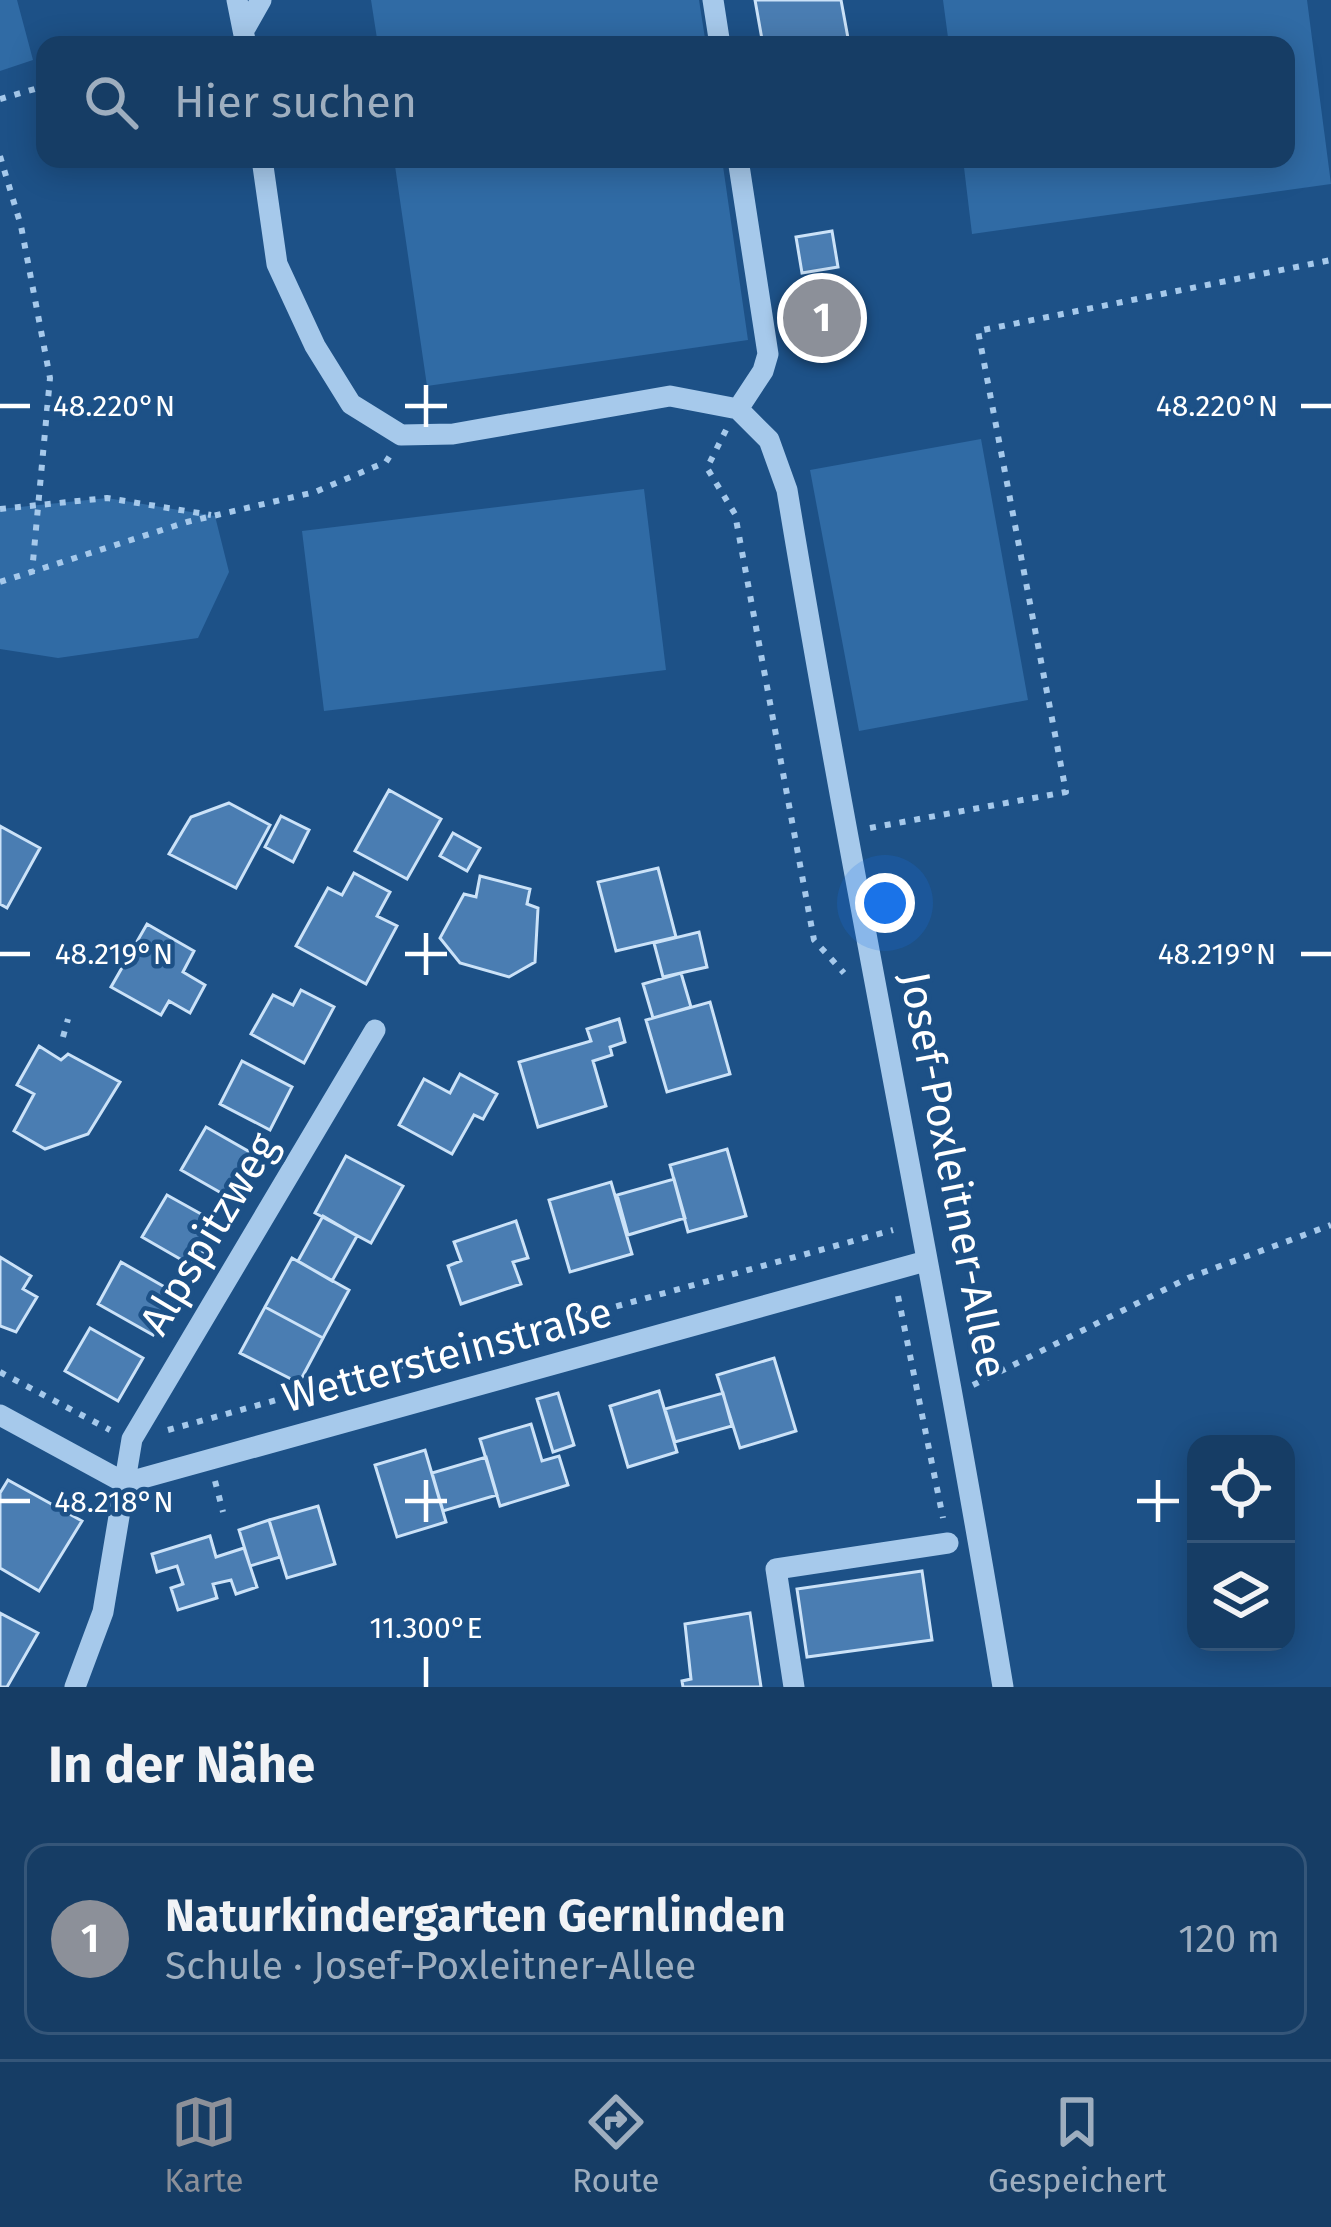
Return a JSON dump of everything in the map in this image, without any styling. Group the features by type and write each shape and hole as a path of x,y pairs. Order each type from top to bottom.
{"street":[{"path":"237,0 245,36"},
{"path":"246,36 261,0"},
{"path":"713,0 719,36"},
{"path":"263,168 277,265 315,346 351,404 401,435 453,434 670,396 738,409 764,371 768,354 739,168"},
{"name":"Josef-Poxleitner-Allee","path":"738,409 769,440 787,490 926,1261 955,1394 1003,1687"},
{"name":"Alpspitzweg","path":"75,1687 103,1612 132,1439 375,1030"},
{"name":"Wettersteinstraße","path":"125,1483 926,1261"},
{"path":"0,1415 125,1483"},
{"path":"794,1687 776,1569 948,1544"}],"path":[{"path":"0,99 36,89"},
{"path":"0,157 21,226 50,378 32,572"},
{"path":"849,831 1066,792 978,331 1331,260"},
{"path":"738,409 707,468 735,514 814,940 858,988"},
{"path":"0,582 215,516 315,492 386,462 401,435"},
{"path":"0,509 107,498 215,516"},
{"path":"62,1037 68,1019"},
{"path":"955,1394 1188,1278 1331,1225"},
{"path":"0,1372 85,1420 132,1439 893,1230 893,1273 948,1544"}],"shaded area":[{"path":"0,0 17,0 33,60 0,71"},
{"path":"371,0 699,0 705,36 377,36"},
{"path":"943,0 1307,0 1331,184 972,234 964,168 1295,168 1295,36 948,36"},
{"path":"395,168 723,168 748,340 427,386"},
{"path":"981,439 1028,700 859,731 810,470"},
{"path":"644,489 666,670 324,711 302,531"},
{"path":"107,498 215,516 229,572 198,638 58,658 0,649 0,509"}],"building":[{"path":"755,0 841,0 848,36 761,36"},
{"path":"832,231 838,267 802,273 796,237"},
{"path":"833,303 836,330 804,334 802,306"},
{"path":"389,790 441,819 407,879 355,851"},
{"path":"229,803 270,825 236,888 169,854 191,817"},
{"path":"281,816 309,830 293,862 265,847"},
{"path":"0,826 40,848 7,908 0,904"},
{"path":"453,833 480,848 467,871 440,856"},
{"path":"658,868 676,937 616,951 598,882"},
{"path":"354,873 390,892 377,916 397,926 366,984 296,946 328,888 342,895"},
{"path":"480,876 530,889 527,904 538,908 535,962 509,977 460,963 440,938 464,894 476,897"},
{"path":"147,924 194,951 183,972 205,985 190,1013 169,1001 161,1015 111,987"},
{"path":"699,932 707,967 663,977 654,943"},
{"path":"681,973 691,1007 653,1018 643,984"},
{"path":"301,990 334,1007 304,1063 251,1034 273,995 293,1005"},
{"path":"710,1002 730,1074 667,1092 646,1020"},
{"path":"619,1019 625,1042 610,1047 612,1055 593,1061 606,1106 538,1127 519,1062 591,1041 587,1029"},
{"path":"39,1046 61,1060 68,1054 120,1082 88,1134 45,1149 14,1131 34,1094 17,1085"},
{"path":"242,1061 292,1087 270,1130 220,1104"},
{"path":"460,1074 497,1094 483,1119 474,1115 452,1154 399,1125 424,1079 450,1093"},
{"path":"206,1127 255,1155 230,1198 181,1170"},
{"path":"727,1149 746,1216 688,1232 670,1165"},
{"path":"346,1156 403,1186 371,1243 315,1213"},
{"path":"674,1179 685,1218 628,1235 617,1195"},
{"path":"611,1182 632,1254 570,1272 549,1200"},
{"path":"167,1195 219,1224 194,1267 142,1237"},
{"path":"323,1216 357,1236 332,1281 298,1261"},
{"path":"516,1221 528,1258 513,1262 521,1284 461,1304 448,1266 461,1261 454,1242"},
{"path":"0,1257 31,1276 23,1289 37,1297 16,1332 0,1326"},
{"path":"292,1258 349,1290 323,1338 265,1307"},
{"path":"121,1262 177,1294 153,1335 98,1304"},
{"path":"265,1307 323,1338 299,1383 240,1353"},
{"path":"90,1328 143,1358 118,1401 65,1371"},
{"path":"774,1358 796,1431 740,1448 717,1375"},
{"path":"659,1391 677,1452 628,1467 610,1406"},
{"path":"558,1393 574,1445 553,1452 537,1399"},
{"path":"723,1393 732,1426 675,1442 665,1409"},
{"path":"531,1424 542,1461 559,1456 568,1485 500,1506 480,1439"},
{"path":"425,1450 446,1522 397,1537 375,1465"},
{"path":"486,1457 497,1495 443,1511 432,1473"},
{"path":"8,1480 82,1521 39,1591 0,1568 0,1493"},
{"path":"318,1506 335,1564 287,1578 269,1520"},
{"path":"269,1520 280,1557 250,1566 239,1530"},
{"path":"210,1536 216,1557 244,1548 257,1587 236,1594 231,1580 213,1584 217,1598 178,1610 171,1588 183,1584 177,1566 157,1572 152,1554"},
{"path":"922,1571 932,1640 807,1657 797,1589"},
{"path":"0,1613 38,1633 7,1687 0,1687"},
{"path":"750,1613 761,1687 683,1687 682,1681 691,1679 685,1624"}],"place":[{"name":"Naturkindergarten Gernlinden","path":"822,318"}]}
